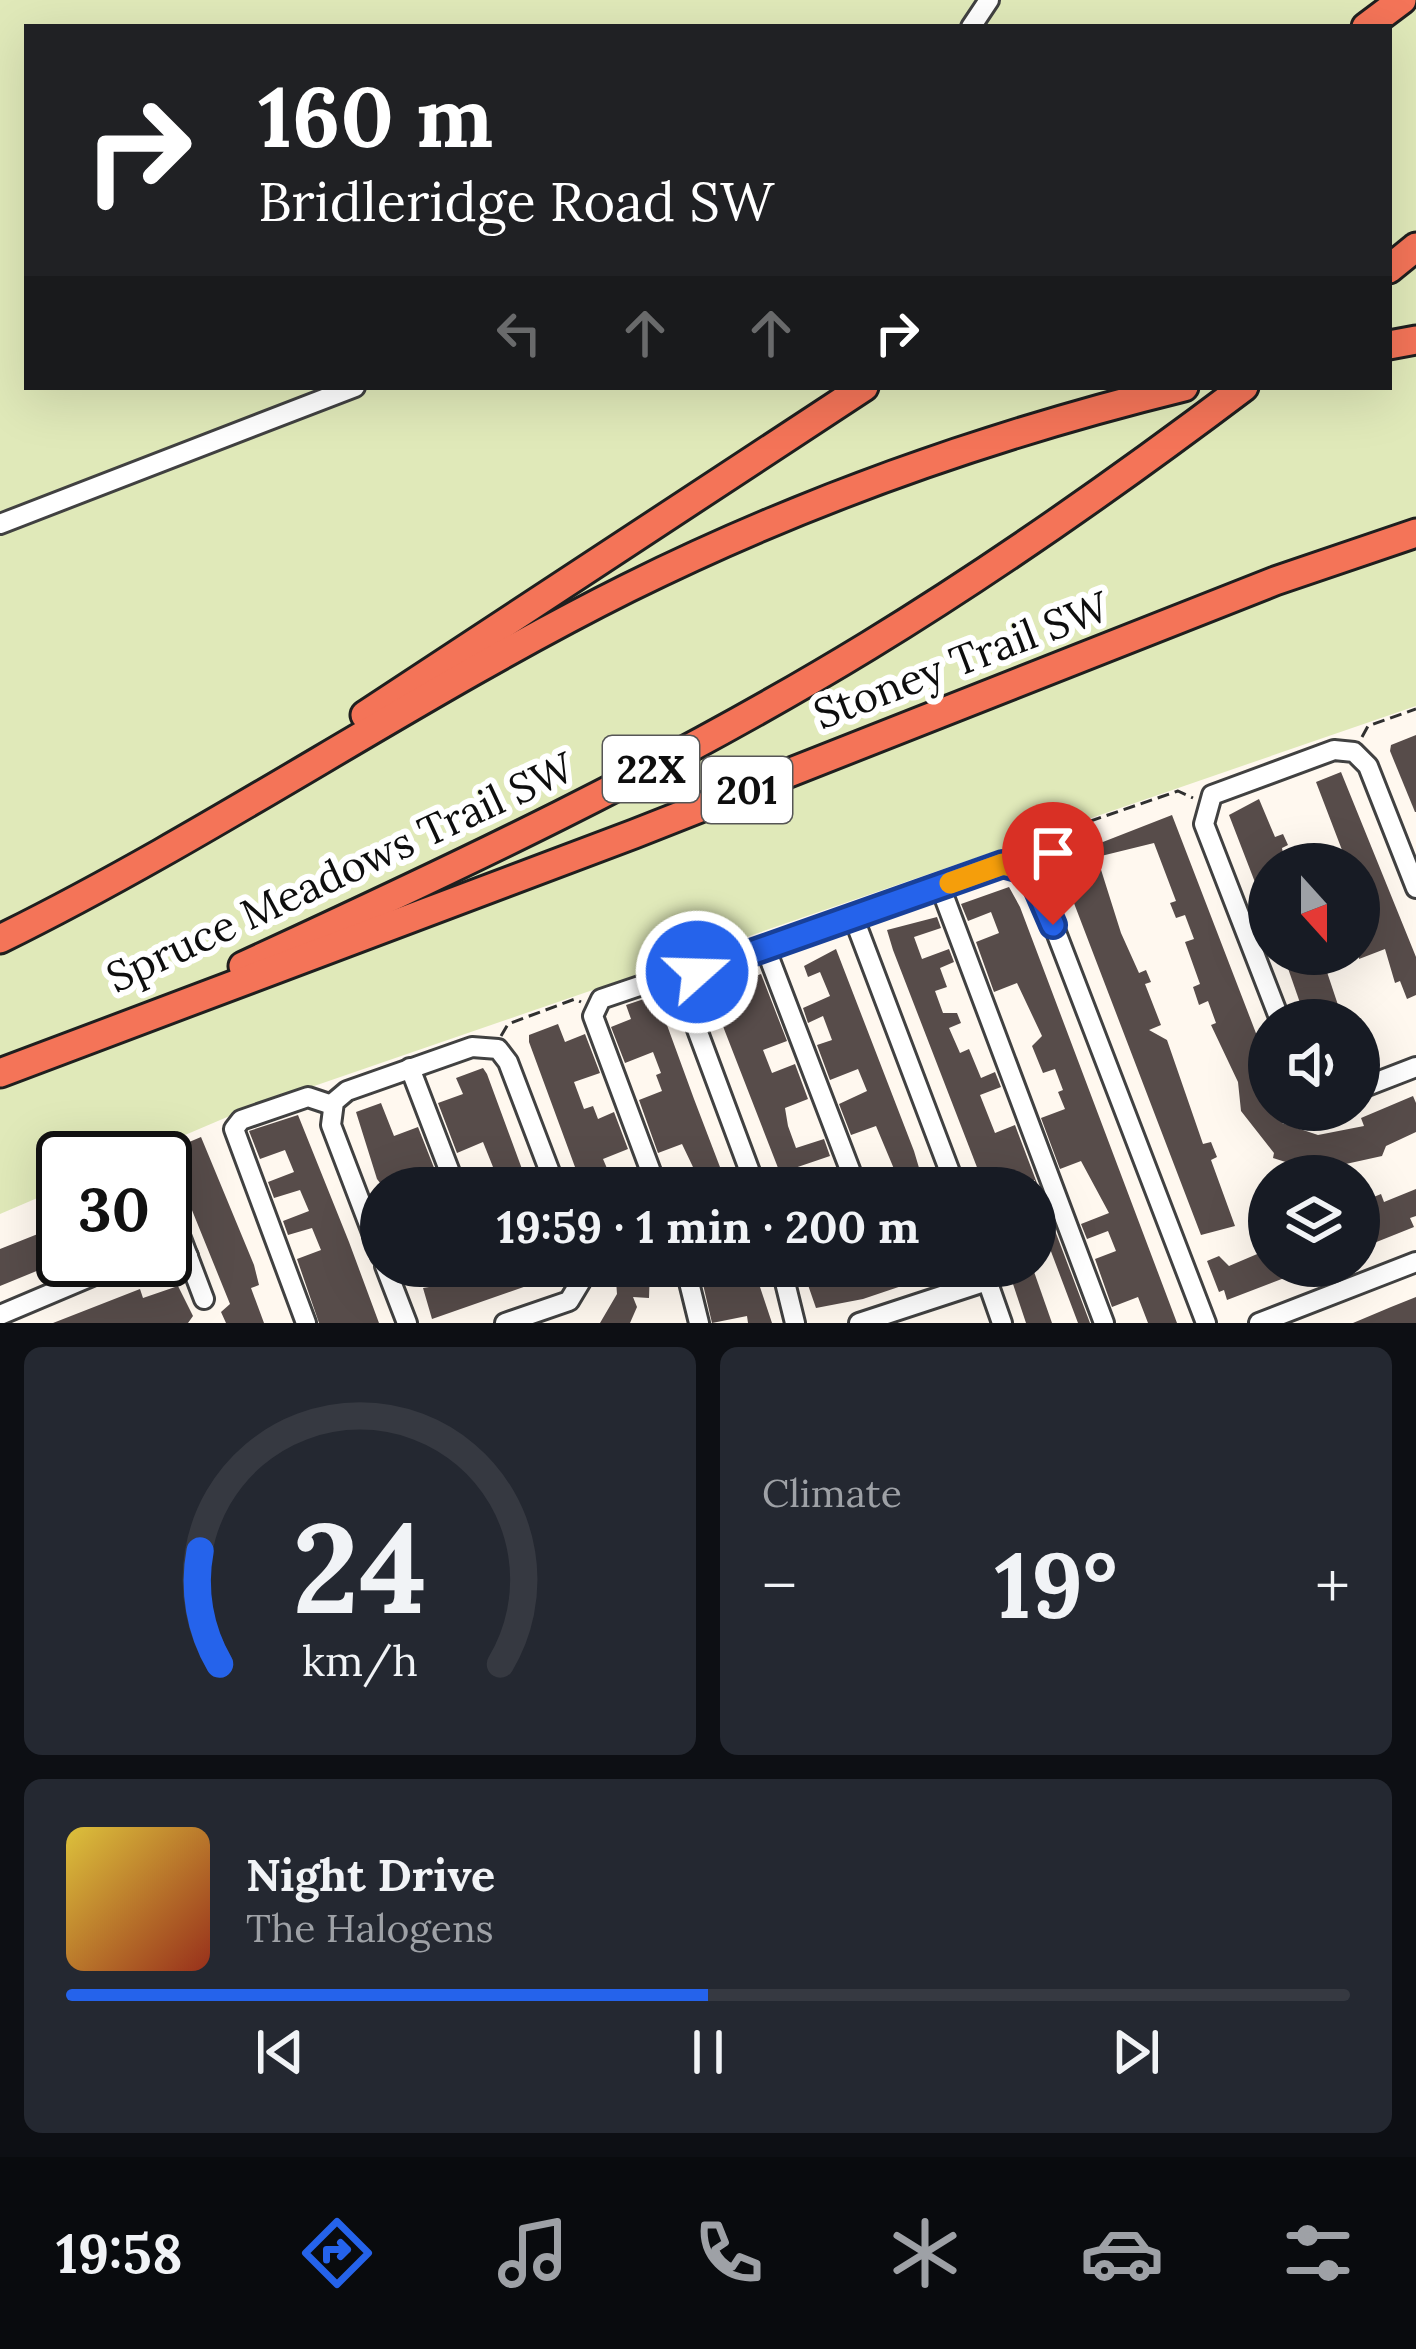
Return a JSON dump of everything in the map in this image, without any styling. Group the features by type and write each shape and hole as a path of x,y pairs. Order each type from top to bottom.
{"highway":[{"path":"1370,24 1402,0"},
{"path":"1392,267 1416,247"},
{"path":"240,805 362,716 859,390"},
{"path":"0,939 575,615 710,550 956,452 1173,390"},
{"name":"Spruce Meadows Trail SW","path":"76,1043 462,864 682,752 865,648 1011,556 1240,390"},
{"name":"Stoney Trail SW","path":"0,1073 634,834 1275,581 1416,533"}],"street":[{"path":"0,524 347,390"},
{"path":"1272,999 1204,824 1206,804 1221,789 1334,750 1354,752 1368,766 1416,888"},
{"path":"748,1167 686,1000 688,982 703,968 1003,864 1022,866 1036,880 1206,1323"},
{"path":"940,886 1104,1323"},
{"path":"853,916 948,1167"},
{"path":"765,947 849,1167"},
{"path":"649,1167 593,1020 594,1007 601,999 663,978 688,982"},
{"path":"360,1201 331,1125 332,1105 347,1090 472,1047 494,1048 508,1062 548,1167"},
{"path":"1380,1081 1416,1066"},
{"path":"410,1069 448,1167"},
{"path":"307,1323 235,1129 241,1120 308,1097 332,1105"},
{"path":"1259,1323 1416,1262"},
{"path":"192,1267 204,1299"},
{"path":"0,1316 68,1287"},
{"path":"393,1287 407,1323"},
{"path":"505,1323 569,1301 577,1287"},
{"path":"690,1287 699,1323"},
{"path":"786,1287 795,1323"},
{"path":"859,1323 952,1287"},
{"path":"990,1287 1002,1323"}],"path":[{"path":"1354,752 1367,726 1416,709"},
{"path":"1022,866 1037,839 1178,791 1206,804"},
{"path":"494,1048 508,1024 574,999 594,1007"}],"green space":[{"path":"0,0 1416,0 1416,706 192,1132 36,1131 36,1199 0,1214"}],"building":[{"path":"1416,735 1415,812 1390,751 1391,745"},
{"path":"1341,772 1370,843 1339,843 1316,782"},
{"path":"1259,799 1275,837 1283,834 1287,843 1248,843 1248,864 1229,815"},
{"path":"1172,815 1248,1012 1248,1120 1241,1111 1238,1082 1211,1025 1216,1023 1208,1001 1199,1005 1193,987 1200,984 1185,942 1194,939 1185,915 1176,918 1170,903 1176,901 1154,843 1097,857 1121,933 1139,973 1146,970 1151,982 1145,984 1161,1025 1149,1030 1167,1040 1203,1144 1211,1142 1217,1157 1211,1160 1235,1226 1201,1235 1059,864 1067,856"},
{"path":"1380,868 1416,957 1416,995 1407,999 1400,981 1395,983 1385,949 1380,951"},
{"path":"1009,887 1177,1323 1148,1323 1138,1297 1112,1307 1095,1259 1116,1251 1108,1231 1087,1239 1081,1224 1109,1213 1081,1161 1060,1169 1041,1118 1065,1109 1058,1092 1063,1090 1055,1069 1043,1073 1032,1046 1042,1036 1017,983 994,992 976,942 999,933 991,912 968,921 961,904"},
{"path":"937,917 941,928 914,937 922,959 949,949 954,962 940,968 947,987 935,991 943,1013 957,1013 961,1023 949,1028 960,1053 969,1049 981,1078 995,1072 1001,1087 980,1095 995,1133 1015,1125 1031,1167 977,1167 887,930"},
{"path":"836,949 919,1167 893,1167 876,1126 851,1135 839,1104 867,1091 858,1069 830,1080 817,1045 832,1040 823,1016 808,1023 803,1008 830,996 820,972 808,977 804,966"},
{"path":"761,974 787,1041 763,1050 772,1073 795,1064 808,1099 785,1108 796,1148 824,1139 830,1156 798,1167 778,1167 712,992"},
{"path":"1290,975 1328,975 1336,999 1299,999"},
{"path":"656,995 720,1167 693,1167 682,1144 658,1153 639,1100 662,1091 656,1075 661,1073 653,1052 625,1063 611,1027 631,1019 626,1005"},
{"path":"558,1024 565,1042 585,1034 600,1073 574,1082 584,1109 593,1106 598,1119 614,1112 628,1149 603,1159 606,1167 575,1167 529,1035"},
{"path":"483,1068 521,1167 493,1167 483,1142 457,1153 438,1103 463,1094 456,1078"},
{"path":"1413,1096 1416,1103 1416,1132 1386,1146 1382,1156 1274,1153 1257,1131 1318,1135 1380,1131 1380,1110"},
{"path":"381,1103 394,1136 418,1127 434,1167 373,1167 356,1112"},
{"path":"298,1115 360,1272 360,1287 366,1287 379,1323 319,1323 297,1259 321,1250 312,1228 288,1235 283,1221 309,1211 300,1190 274,1198 268,1182 294,1172 285,1150 260,1159 249,1131"},
{"path":"201,1137 254,1265 259,1285 251,1288 264,1323 226,1323 221,1312 230,1304 192,1210 192,1141"},
{"path":"1416,1189 1416,1216 1410,1218 1414,1227 1380,1241 1380,1194 1384,1202"},
{"path":"1056,1233 1090,1323 1078,1323 1056,1265"},
{"path":"36,1235 36,1271 0,1286 0,1249"},
{"path":"1219,1256 1229,1266 1248,1258 1248,1287 1261,1287 1227,1300 1207,1261"},
{"path":"178,1287 193,1316 188,1323 53,1323 140,1289 143,1298"},
{"path":"429,1287 524,1287 432,1319 423,1288"},
{"path":"616,1287 649,1287 649,1298 633,1297 637,1307 630,1323 600,1323"},
{"path":"704,1287 760,1287 772,1323 748,1323 747,1316 712,1323"},
{"path":"809,1287 899,1287 863,1299 816,1308"},
{"path":"1014,1287 1039,1287 1052,1323 1026,1323"},
{"path":"1416,1297 1416,1323 1353,1323 1391,1307"}],"slow traffic":[{"path":"950,883 1003,864 1028,870"}],"route":[{"path":"697,972 1010,863 1022,866 1036,880 1053,925"}]}
